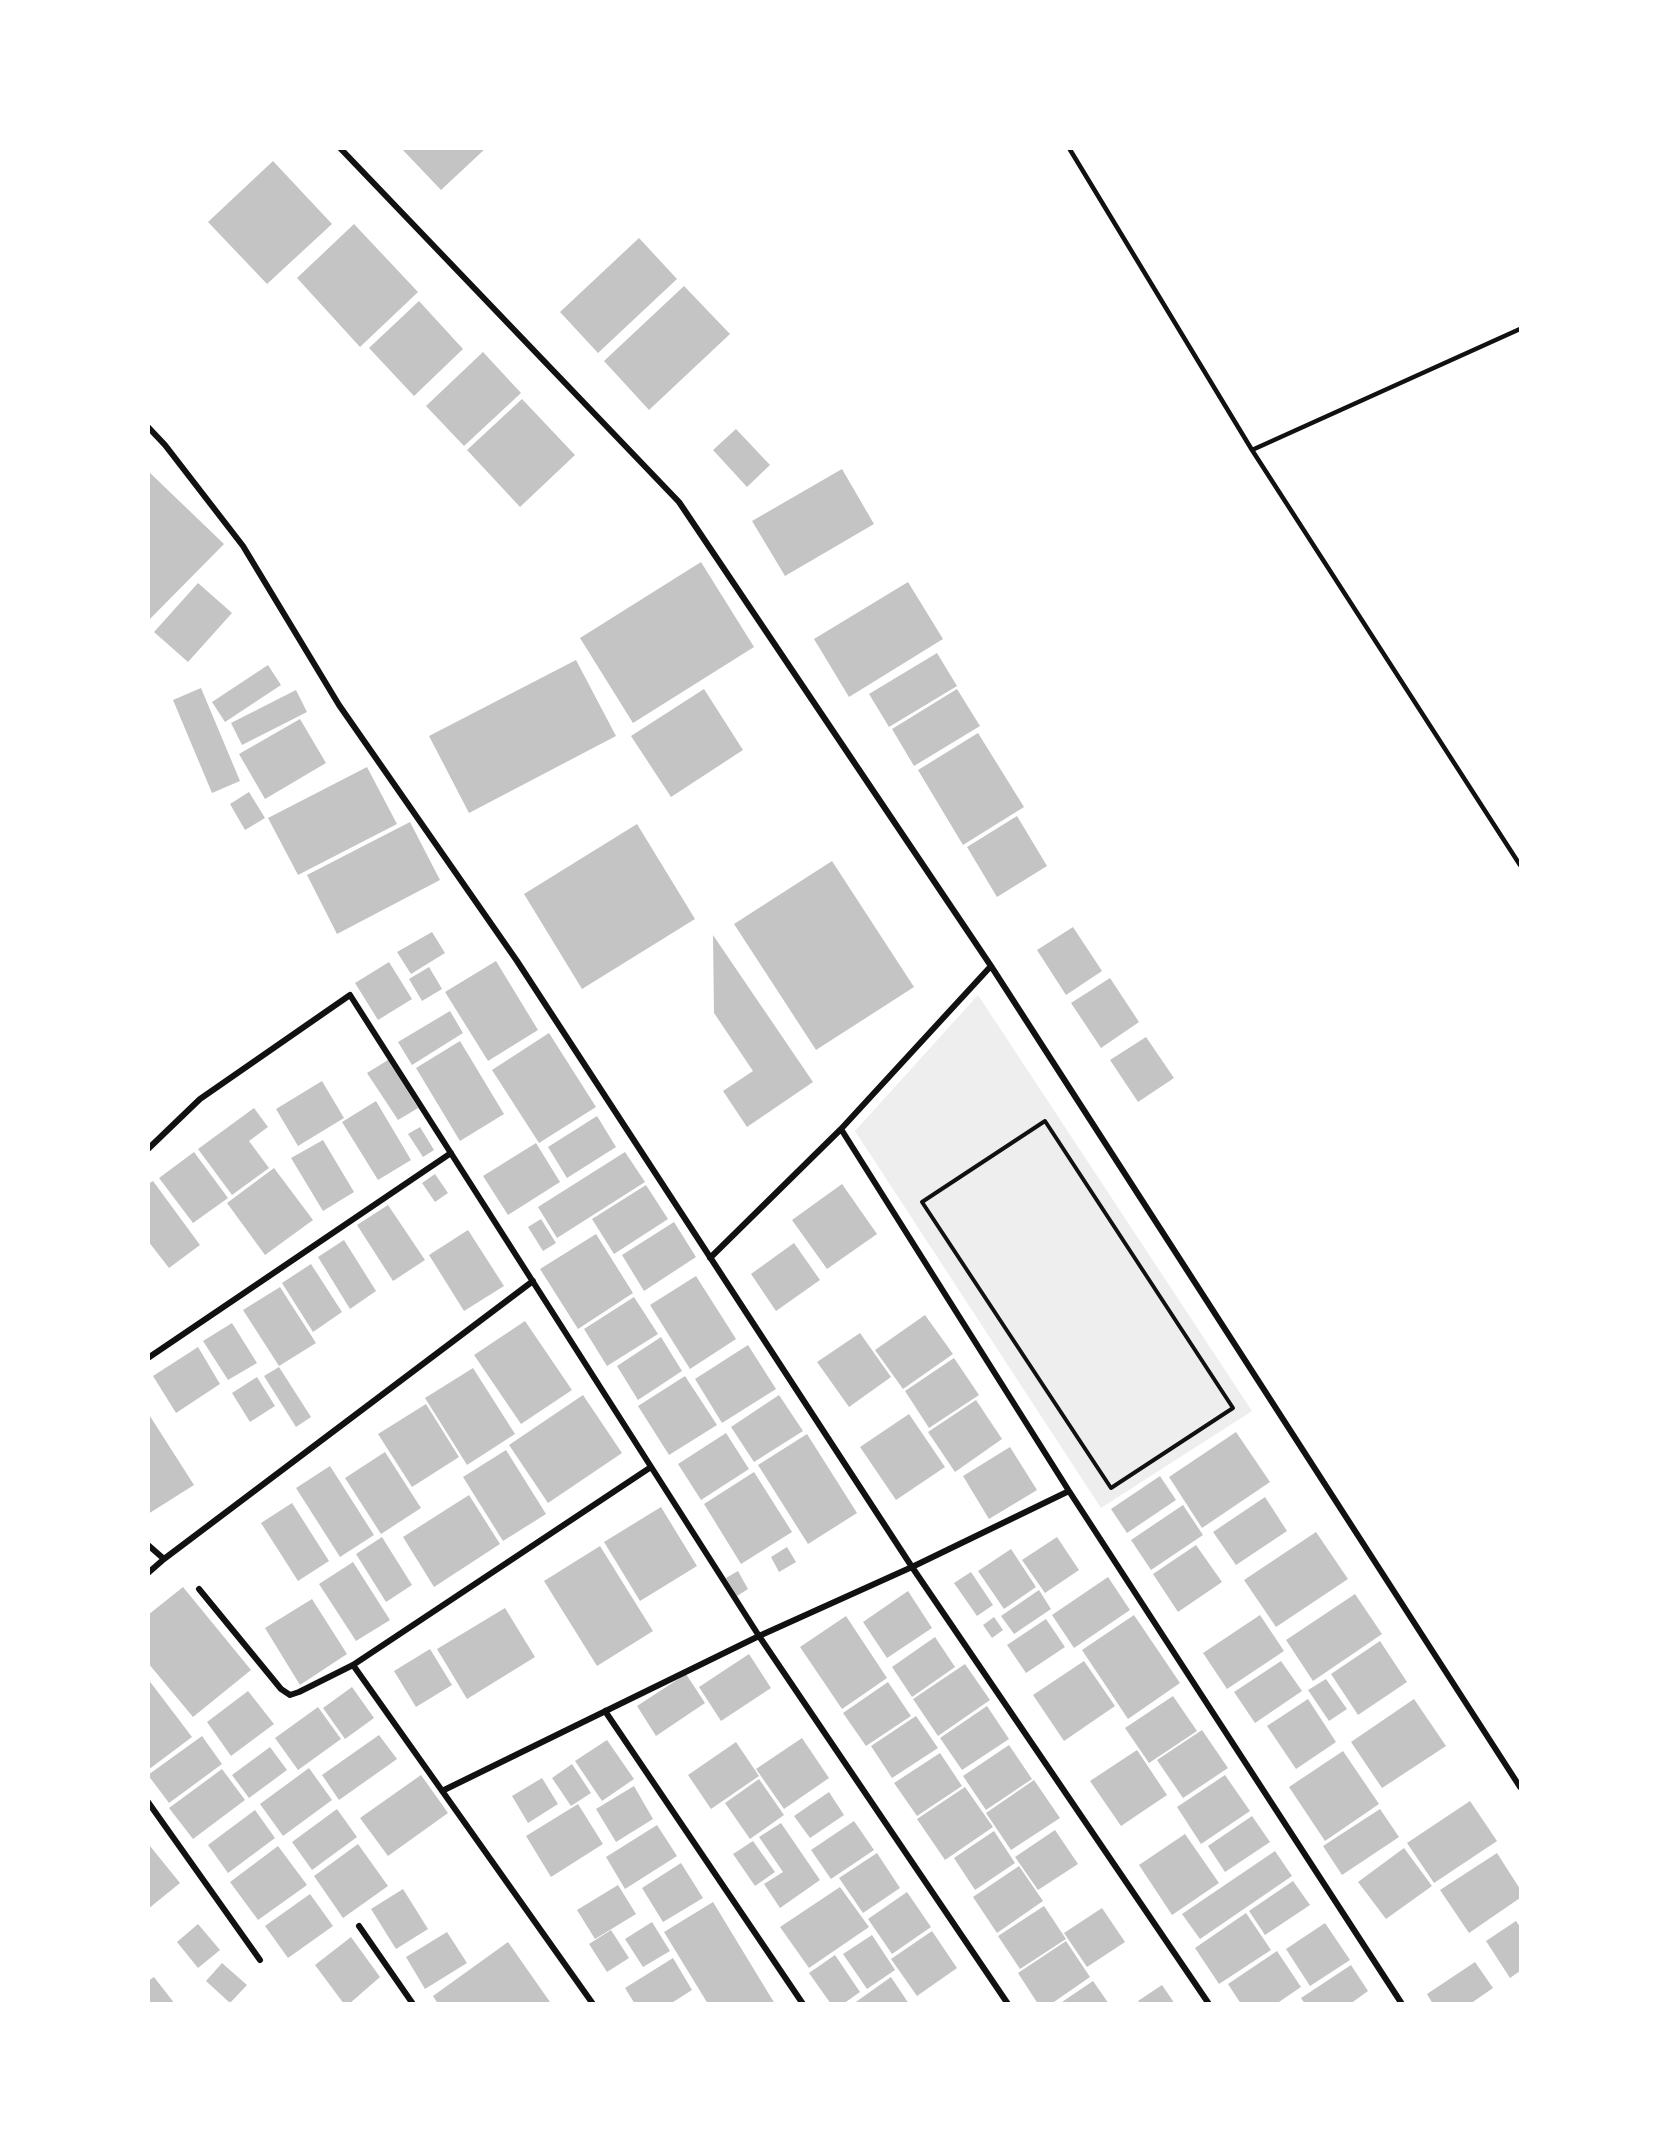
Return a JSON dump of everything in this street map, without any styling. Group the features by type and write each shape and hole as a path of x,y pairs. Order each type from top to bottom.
{"street":[{"path":"340,148 679,502 991,966 1521,1786"},
{"path":"148,428 165,446 243,546 339,705 517,961 912,1567 1209,2004"},
{"path":"710,1258 841,1129 991,966"},
{"path":"148,1149 200,1099 350,995 759,1636 1008,2004"},
{"path":"841,1129 1069,1491 1402,2004"},
{"path":"148,1358 451,1153"},
{"path":"148,1573 533,1281"},
{"path":"199,1589 281,1689 290,1695 353,1665 651,1467"},
{"path":"442,1791 759,1636 912,1567 1069,1491"},
{"path":"148,1545 164,1559"},
{"path":"353,1665 593,2004"},
{"path":"605,1711 803,2004"},
{"path":"148,1802 260,1960"},
{"path":"359,1926 413,2004"}],"lane":[{"path":"1069,148 1252,450 1521,866"},
{"path":"1252,450 1521,328"}],"path":[{"path":"1045,1122 1233,1408 1111,1488 922,1202 1045,1122"}],"shaded area":[{"path":"978,995 1252,1411 1101,1508 855,1131"}],"building":[{"path":"401,148 486,148 441,190"},
{"path":"273,161 332,224 267,284 208,222"},
{"path":"354,224 418,292 360,347 297,278"},
{"path":"639,238 677,279 598,353 560,312"},
{"path":"684,286 730,334 649,410 604,361"},
{"path":"419,301 463,349 414,396 369,348"},
{"path":"483,352 521,393 464,446 426,406"},
{"path":"522,399 575,455 520,507 467,450"},
{"path":"736,429 770,465 747,487 713,450"},
{"path":"842,469 874,524 785,576 752,521"},
{"path":"148,471 224,544 148,621"},
{"path":"701,562 754,647 633,723 580,638"},
{"path":"908,582 943,639 849,697 814,639"},
{"path":"198,583 232,613 188,662 154,632"},
{"path":"937,653 957,686 889,727 869,694"},
{"path":"576,660 616,736 469,813 429,736"},
{"path":"268,665 281,685 225,722 212,702"},
{"path":"201,688 240,781 212,793 173,700"},
{"path":"704,689 743,750 671,797 631,736"},
{"path":"957,689 980,726 914,766 892,729"},
{"path":"296,690 307,712 242,745 231,723"},
{"path":"300,719 326,763 265,799 239,754"},
{"path":"978,733 1024,807 963,845 918,770"},
{"path":"367,767 397,824 298,875 268,818"},
{"path":"249,792 265,818 245,830 230,804"},
{"path":"1017,816 1047,866 997,897 967,847"},
{"path":"410,822 440,880 337,934 307,875"},
{"path":"637,824 695,919 582,989 524,894"},
{"path":"832,861 914,987 816,1050 734,924"},
{"path":"1073,927 1102,971 1066,995 1037,950"},
{"path":"432,932 445,953 411,974 397,952"},
{"path":"713,935 813,1082 747,1127 723,1091 753,1071 714,1013"},
{"path":"496,961 538,1030 488,1061 445,992"},
{"path":"389,962 412,999 378,1020 355,983"},
{"path":"429,967 442,989 422,1001 409,979"},
{"path":"1110,978 1139,1022 1101,1048 1071,1003"},
{"path":"450,1011 463,1033 412,1065 398,1042"},
{"path":"549,1033 596,1107 539,1143 492,1070"},
{"path":"1146,1037 1174,1078 1138,1102 1110,1060"},
{"path":"460,1041 504,1114 460,1141 416,1068"},
{"path":"388,1060 418,1108 398,1120 367,1073"},
{"path":"322,1081 344,1118 298,1146 276,1109"},
{"path":"376,1101 411,1160 378,1180 342,1122"},
{"path":"254,1108 268,1127 249,1141 269,1168 232,1195 198,1149"},
{"path":"597,1116 616,1147 567,1178 548,1147"},
{"path":"420,1127 434,1150 423,1157 408,1134"},
{"path":"323,1140 354,1192 323,1211 291,1158"},
{"path":"536,1143 560,1182 508,1215 483,1176"},
{"path":"194,1152 228,1198 193,1223 159,1178"},
{"path":"625,1152 645,1182 557,1238 538,1207"},
{"path":"274,1168 313,1220 265,1255 227,1203"},
{"path":"435,1174 448,1193 435,1202 422,1183"},
{"path":"153,1181 200,1245 169,1268 148,1241 148,1184"},
{"path":"842,1184 877,1234 827,1269 792,1220"},
{"path":"646,1185 668,1219 614,1254 592,1219"},
{"path":"388,1205 425,1260 393,1281 357,1225"},
{"path":"541,1219 556,1243 543,1251 528,1227"},
{"path":"674,1222 696,1257 644,1291 622,1255"},
{"path":"468,1230 504,1286 464,1311 429,1255"},
{"path":"596,1234 633,1293 578,1329 540,1269"},
{"path":"344,1240 376,1291 350,1309 318,1257"},
{"path":"794,1243 820,1280 776,1311 751,1274"},
{"path":"311,1264 342,1312 313,1332 282,1283"},
{"path":"696,1276 736,1339 690,1369 650,1305"},
{"path":"280,1287 316,1343 279,1366 243,1310"},
{"path":"634,1297 658,1334 607,1366 584,1329"},
{"path":"925,1315 953,1354 903,1389 875,1350"},
{"path":"525,1321 572,1390 521,1424 474,1355"},
{"path":"232,1323 257,1363 228,1380 203,1341"},
{"path":"860,1333 891,1377 849,1407 817,1362"},
{"path":"661,1337 682,1371 638,1400 617,1366"},
{"path":"748,1345 776,1389 722,1423 695,1379"},
{"path":"198,1347 220,1384 176,1413 153,1376"},
{"path":"954,1358 979,1395 929,1428 905,1391"},
{"path":"279,1367 311,1417 296,1427 264,1376"},
{"path":"473,1368 515,1434 467,1465 425,1398"},
{"path":"685,1376 717,1425 669,1455 638,1406"},
{"path":"257,1377 275,1406 250,1422 232,1393"},
{"path":"583,1395 622,1453 548,1503 509,1445"},
{"path":"779,1395 803,1431 754,1462 731,1427"},
{"path":"976,1400 1002,1439 955,1472 928,1432"},
{"path":"426,1404 459,1457 412,1487 378,1434"},
{"path":"148,1413 194,1485 148,1514"},
{"path":"909,1414 945,1467 896,1500 860,1447"},
{"path":"1236,1432 1270,1482 1202,1528 1169,1477"},
{"path":"726,1433 749,1469 701,1500 678,1464"},
{"path":"807,1434 857,1513 808,1544 758,1465"},
{"path":"1010,1447 1037,1490 989,1519 963,1476"},
{"path":"506,1450 546,1514 503,1541 463,1477"},
{"path":"385,1452 421,1508 381,1534 345,1478"},
{"path":"330,1466 374,1535 340,1557 296,1488"},
{"path":"754,1472 792,1532 741,1564 704,1504"},
{"path":"1160,1476 1176,1500 1127,1533 1111,1509"},
{"path":"469,1495 500,1544 434,1587 403,1537"},
{"path":"1265,1497 1287,1531 1236,1565 1213,1532"},
{"path":"292,1503 329,1561 298,1581 261,1523"},
{"path":"1183,1505 1203,1535 1151,1570 1131,1540"},
{"path":"661,1507 697,1566 640,1601 604,1542"},
{"path":"1316,1532 1348,1579 1276,1627 1244,1580"},
{"path":"382,1537 412,1585 386,1602 356,1554"},
{"path":"1057,1537 1079,1570 1045,1593 1022,1560"},
{"path":"1196,1545 1222,1582 1178,1612 1153,1574"},
{"path":"600,1546 653,1631 597,1666 544,1581"},
{"path":"787,1547 796,1562 779,1572 771,1557"},
{"path":"1011,1549 1036,1587 1004,1609 978,1571"},
{"path":"353,1562 390,1620 356,1641 319,1584"},
{"path":"738,1571 748,1589 737,1596 726,1578"},
{"path":"971,1572 993,1605 977,1616 954,1583"},
{"path":"1108,1577 1130,1610 1074,1648 1052,1615"},
{"path":"183,1587 251,1670 193,1717 148,1663 148,1615"},
{"path":"1039,1590 1051,1609 1014,1634 1001,1616"},
{"path":"908,1591 932,1628 887,1658 863,1622"},
{"path":"1355,1594 1382,1634 1313,1681 1286,1640"},
{"path":"312,1599 347,1654 300,1685 265,1628"},
{"path":"505,1608 535,1657 467,1699 437,1649"},
{"path":"1134,1615 1180,1683 1128,1719 1082,1650"},
{"path":"1260,1615 1284,1651 1227,1689 1203,1653"},
{"path":"846,1616 887,1678 842,1709 800,1647"},
{"path":"994,1617 1003,1630 992,1638 983,1625"},
{"path":"1046,1619 1065,1647 1026,1673 1007,1645"},
{"path":"935,1637 955,1667 912,1697 892,1667"},
{"path":"1380,1641 1407,1682 1358,1715 1331,1674"},
{"path":"430,1649 452,1685 416,1707 394,1671"},
{"path":"749,1654 771,1688 721,1721 699,1687"},
{"path":"1084,1661 1115,1706 1064,1741 1033,1695"},
{"path":"1281,1661 1302,1691 1255,1723 1234,1692"},
{"path":"965,1664 990,1700 938,1736 913,1699"},
{"path":"686,1674 705,1703 656,1736 637,1706"},
{"path":"148,1679 192,1737 148,1770"},
{"path":"1326,1679 1347,1709 1329,1721 1308,1690"},
{"path":"888,1682 911,1716 866,1746 843,1713"},
{"path":"352,1687 374,1718 345,1739 323,1708"},
{"path":"248,1691 274,1724 231,1756 207,1722"},
{"path":"1173,1696 1197,1731 1149,1763 1125,1728"},
{"path":"1308,1699 1336,1742 1296,1769 1267,1726"},
{"path":"1414,1699 1446,1746 1382,1788 1351,1742"},
{"path":"987,1706 1009,1739 962,1770 940,1738"},
{"path":"318,1707 341,1739 298,1770 275,1738"},
{"path":"916,1716 938,1748 892,1778 871,1746"},
{"path":"1202,1730 1228,1768 1183,1798 1157,1760"},
{"path":"379,1735 397,1759 339,1800 322,1775"},
{"path":"202,1736 222,1764 169,1803 148,1775"},
{"path":"802,1738 829,1778 784,1809 756,1769"},
{"path":"607,1740 634,1779 602,1801 575,1761"},
{"path":"736,1742 759,1776 711,1809 688,1775"},
{"path":"1009,1745 1032,1779 986,1810 963,1776"},
{"path":"270,1747 287,1770 249,1798 232,1775"},
{"path":"1137,1750 1167,1795 1121,1826 1090,1781"},
{"path":"1343,1751 1379,1804 1325,1841 1289,1787"},
{"path":"940,1753 962,1786 917,1816 894,1783"},
{"path":"572,1764 591,1793 571,1806 552,1778"},
{"path":"309,1768 332,1800 283,1836 260,1804"},
{"path":"222,1769 245,1800 193,1839 169,1808"},
{"path":"421,1775 448,1813 388,1856 360,1818"},
{"path":"1225,1775 1250,1811 1201,1844 1177,1807"},
{"path":"542,1778 558,1804 528,1823 512,1796"},
{"path":"759,1779 784,1815 750,1839 725,1803"},
{"path":"1034,1780 1060,1818 1011,1850 986,1813"},
{"path":"634,1786 653,1819 616,1842 596,1809"},
{"path":"965,1787 993,1827 945,1860 917,1819"},
{"path":"829,1792 844,1815 810,1838 794,1816"},
{"path":"1470,1801 1497,1841 1434,1883 1407,1843"},
{"path":"578,1804 603,1844 551,1877 526,1836"},
{"path":"337,1809 357,1837 312,1870 292,1842"},
{"path":"1380,1809 1399,1837 1342,1875 1323,1846"},
{"path":"255,1810 275,1838 228,1873 208,1845"},
{"path":"1252,1816 1270,1842 1225,1872 1208,1846"},
{"path":"854,1821 874,1850 831,1879 811,1850"},
{"path":"781,1823 820,1880 780,1908 764,1884 783,1872 759,1837"},
{"path":"657,1825 677,1856 625,1889 606,1857"},
{"path":"1055,1830 1078,1864 1038,1890 1015,1857"},
{"path":"994,1831 1015,1863 975,1890 954,1858"},
{"path":"1185,1834 1219,1883 1172,1915 1139,1865"},
{"path":"753,1841 775,1872 755,1886 733,1854"},
{"path":"358,1844 388,1886 343,1918 314,1876"},
{"path":"150,1846 180,1883 148,1909 148,1847"},
{"path":"278,1846 307,1885 258,1920 230,1882"},
{"path":"1404,1848 1432,1886 1386,1919 1358,1882"},
{"path":"1275,1851 1292,1876 1200,1939 1182,1914"},
{"path":"877,1853 900,1888 863,1913 839,1878"},
{"path":"1497,1853 1520,1889 1520,1898 1469,1933 1440,1890"},
{"path":"681,1863 703,1898 663,1922 642,1888"},
{"path":"1019,1866 1043,1901 997,1933 973,1897"},
{"path":"1293,1881 1310,1905 1265,1935 1249,1911"},
{"path":"618,1885 636,1914 595,1939 577,1910"},
{"path":"840,1887 869,1927 809,1968 780,1927"},
{"path":"403,1889 428,1929 396,1949 371,1909"},
{"path":"907,1892 931,1927 892,1954 868,1919"},
{"path":"310,1894 333,1926 288,1958 265,1926"},
{"path":"713,1902 775,2004 708,2004 664,1932"},
{"path":"1044,1906 1066,1939 1020,1969 998,1936"},
{"path":"1102,1908 1125,1942 1087,1967 1064,1933"},
{"path":"1246,1913 1271,1950 1219,1984 1195,1948"},
{"path":"1516,1921 1520,1927 1520,1971 1510,1978 1486,1941"},
{"path":"652,1922 670,1951 643,1967 625,1939"},
{"path":"1325,1923 1350,1960 1310,1986 1286,1949"},
{"path":"198,1924 220,1950 198,1968 177,1942"},
{"path":"611,1930 629,1958 607,1972 589,1944"},
{"path":"932,1931 957,1968 917,1996 891,1959"},
{"path":"447,1932 467,1963 425,1989 406,1957"},
{"path":"872,1935 895,1970 867,1989 843,1954"},
{"path":"351,1937 380,1977 349,2004 344,2004 315,1965"},
{"path":"1066,1941 1090,1977 1051,2004 1038,2004 1018,1973"},
{"path":"508,1942 550,2002 438,2004 433,1996"},
{"path":"1277,1951 1301,1987 1276,2004 1241,2004 1228,1984"},
{"path":"835,1955 860,1992 843,2004 831,2004 809,1973"},
{"path":"673,1958 692,1990 670,2004 635,2004 625,1988"},
{"path":"1475,1962 1493,1988 1470,2004 1433,2004 1427,1994"},
{"path":"222,1963 247,1985 230,2003 206,1981"},
{"path":"1351,1965 1368,1991 1350,2004 1305,2004 1301,1998"},
{"path":"154,1977 175,2004 148,2004 148,1981"},
{"path":"891,1977 909,2004 853,2004"},
{"path":"1093,1981 1109,2004 1059,2004"},
{"path":"1162,1985 1175,2004 1140,2004 1138,2001"}]}
